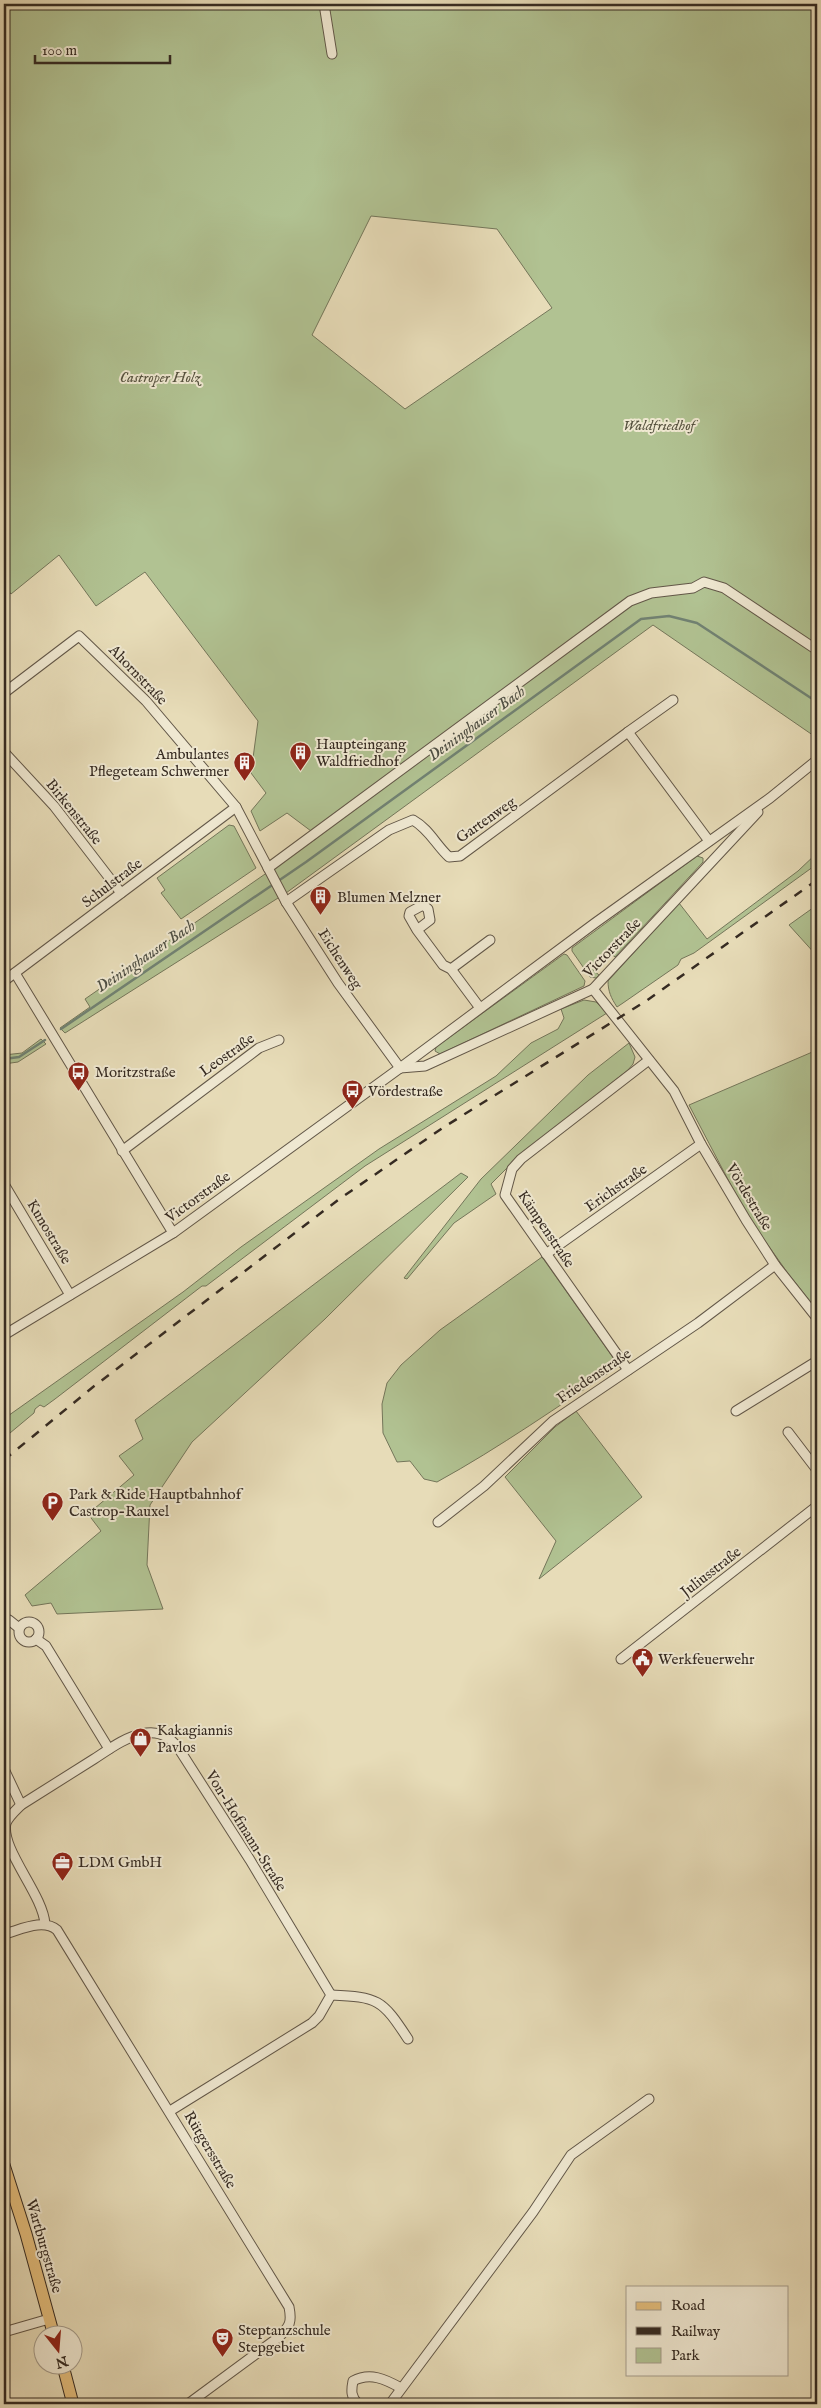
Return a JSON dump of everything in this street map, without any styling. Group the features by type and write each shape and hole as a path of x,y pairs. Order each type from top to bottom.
{"main road":[{"name":"Wartburgstraße","path":"4,2165 26,2234 51,2326"},
{"path":"66,2376 73,2404"}],"street":[{"path":"324,4 332,54"},
{"path":"268,868 622,607 637,598 650,593 693,588 704,582 724,588 817,650"},
{"name":"Ahornstraße","path":"4,693 79,636 146,701 236,807"},
{"name":"Gartenweg","path":"286,902 389,830 413,820 424,826 449,857 460,856 673,700"},
{"path":"628,732 705,844 712,860"},
{"name":"Birkenstraße","path":"4,752 54,806 121,893"},
{"name":"Victorstraße","path":"4,1334 173,1233 770,798 817,760"},
{"name":"Victorstraße","path":"400,1068 425,1066 593,989 770,798"},
{"name":"Eichenweg","path":"236,807 286,902 338,983 400,1068"},
{"name":"Schulstraße","path":"4,981 236,807"},
{"path":"417,930 443,965 451,969 480,1008"},
{"path":"451,969 490,940"},
{"path":"15,973 122,1152 173,1233"},
{"name":"Vördestraße","path":"593,989 674,1091 701,1144 775,1265 817,1318"},
{"name":"Leostraße","path":"122,1152 259,1048 279,1040"},
{"name":"Kämpenstraße","path":"628,1370 505,1195 512,1169 521,1159 649,1060"},
{"name":"Erichstraße","path":"546,1254 701,1144"},
{"name":"Kunostraße","path":"4,1184 70,1295"},
{"name":"Friedenstraße","path":"438,1522 484,1486 553,1420 734,1298 775,1265"},
{"path":"736,1412 817,1361"},
{"path":"788,1432 817,1470"},
{"name":"Juliusstraße","path":"621,1659 817,1506"},
{"path":"10,1620 19,1628"},
{"path":"32,1622 39,1629 36,1638 30,1642 23,1641 19,1635 19,1628 23,1623 32,1622"},
{"path":"36,1638 46,1646 109,1749"},
{"name":"Von-Hofmann-Straße","path":"45,1924 42,1907 6,1842 6,1822 21,1805 109,1749 142,1734 164,1735 175,1743 250,1860 331,1995"},
{"path":"4,1769 21,1805"},
{"path":"4,1934 45,1924"},
{"name":"Rütgersstraße","path":"45,1924 57,1930 289,2307 292,2319 290,2326 279,2337 188,2404"},
{"path":"170,2111 312,2023 319,2016 331,1995 363,1997 383,2004 391,2012 408,2039"},
{"path":"390,2404 533,2212 571,2156 649,2099"},
{"path":"4,2332 49,2319"},
{"path":"358,2404 354,2400 351,2391 353,2381 363,2376 376,2377 401,2388"}],"green space":[{"path":"4,4 817,4 817,738 653,625 286,893 65,1033 60,1028 90,1007 85,999 317,838 311,831 287,813 260,831 251,811 266,793 251,773 258,721 145,572 96,606 59,555 11,594 4,585","holes":["371,216 497,229 552,308 405,409 312,335"]},
{"path":"229,825 234,826 256,868 181,919 161,893 165,890 157,878"},
{"path":"817,853 817,864 694,953 681,959 678,965 617,1007 610,994 608,981 679,903 707,939 798,871"},
{"path":"697,856 703,858 703,862 615,957 609,952 593,970 599,975 596,978 590,977 572,951 572,948"},
{"path":"817,905 817,956 789,925"},
{"path":"564,954 567,955 585,981 584,986 440,1054 435,1051 436,1047"},
{"path":"584,1000 596,1002 607,1013 365,1166 206,1286 202,1286 55,1399 44,1407 40,1405 35,1409 34,1413 4,1438 5,1418 183,1292 241,1247 379,1149 496,1076 531,1043 558,1029 564,1018 561,1009"},
{"path":"41,1039 46,1044 18,1062 4,1064 4,1055 22,1053"},
{"path":"629,1043 635,1057 633,1064 628,1070 517,1158 491,1184 496,1194 454,1223 407,1279 404,1278 481,1179 588,1075"},
{"path":"817,1050 817,1310 787,1272 746,1214 689,1105"},
{"path":"461,1173 468,1177 325,1319 192,1442 150,1505 147,1565 163,1609 57,1614 51,1603 32,1606 25,1595 101,1531 88,1514 134,1475 119,1456 143,1439 135,1420"},
{"path":"542,1257 619,1366 460,1469 437,1482 424,1479 410,1461 397,1462 383,1433 382,1404 387,1383 401,1365 440,1330"},
{"path":"576,1411 642,1497 539,1579 556,1541 505,1477 555,1427"}],"waterway":[{"name":"Deininghauser Bach","path":"61,1029 306,862 641,619 669,616 697,623 817,702"},
{"name":"Deininghauser Bach","path":"4,1059 19,1057 45,1040"}],"railway":[{"path":"4,1460 93,1387 338,1200 444,1127 646,1001 817,880"}],"place":[{"name":"Haupteingang Waldfriedhof","path":"300,772"},
{"name":"Ambulantes Pflegeteam Schwermer","path":"245,782"},
{"name":"Blumen Melzner","path":"321,916"},
{"name":"Moritzstraße","path":"79,1091"},
{"name":"Vördestraße","path":"352,1110"},
{"name":"Park & Ride Hauptbahnhof Castrop-Rauxel","path":"53,1522"},
{"name":"Werkfeuerwehr","path":"642,1678"},
{"name":"Kakagiannis Pavlos","path":"141,1758"},
{"name":"LDM GmbH","path":"62,1881"},
{"name":"Steptanzschule Stepgebiet","path":"222,2358"}],"park label":[{"name":"Castroper Holz","path":"160,377"},
{"name":"Waldfriedhof","path":"659,425"}]}
